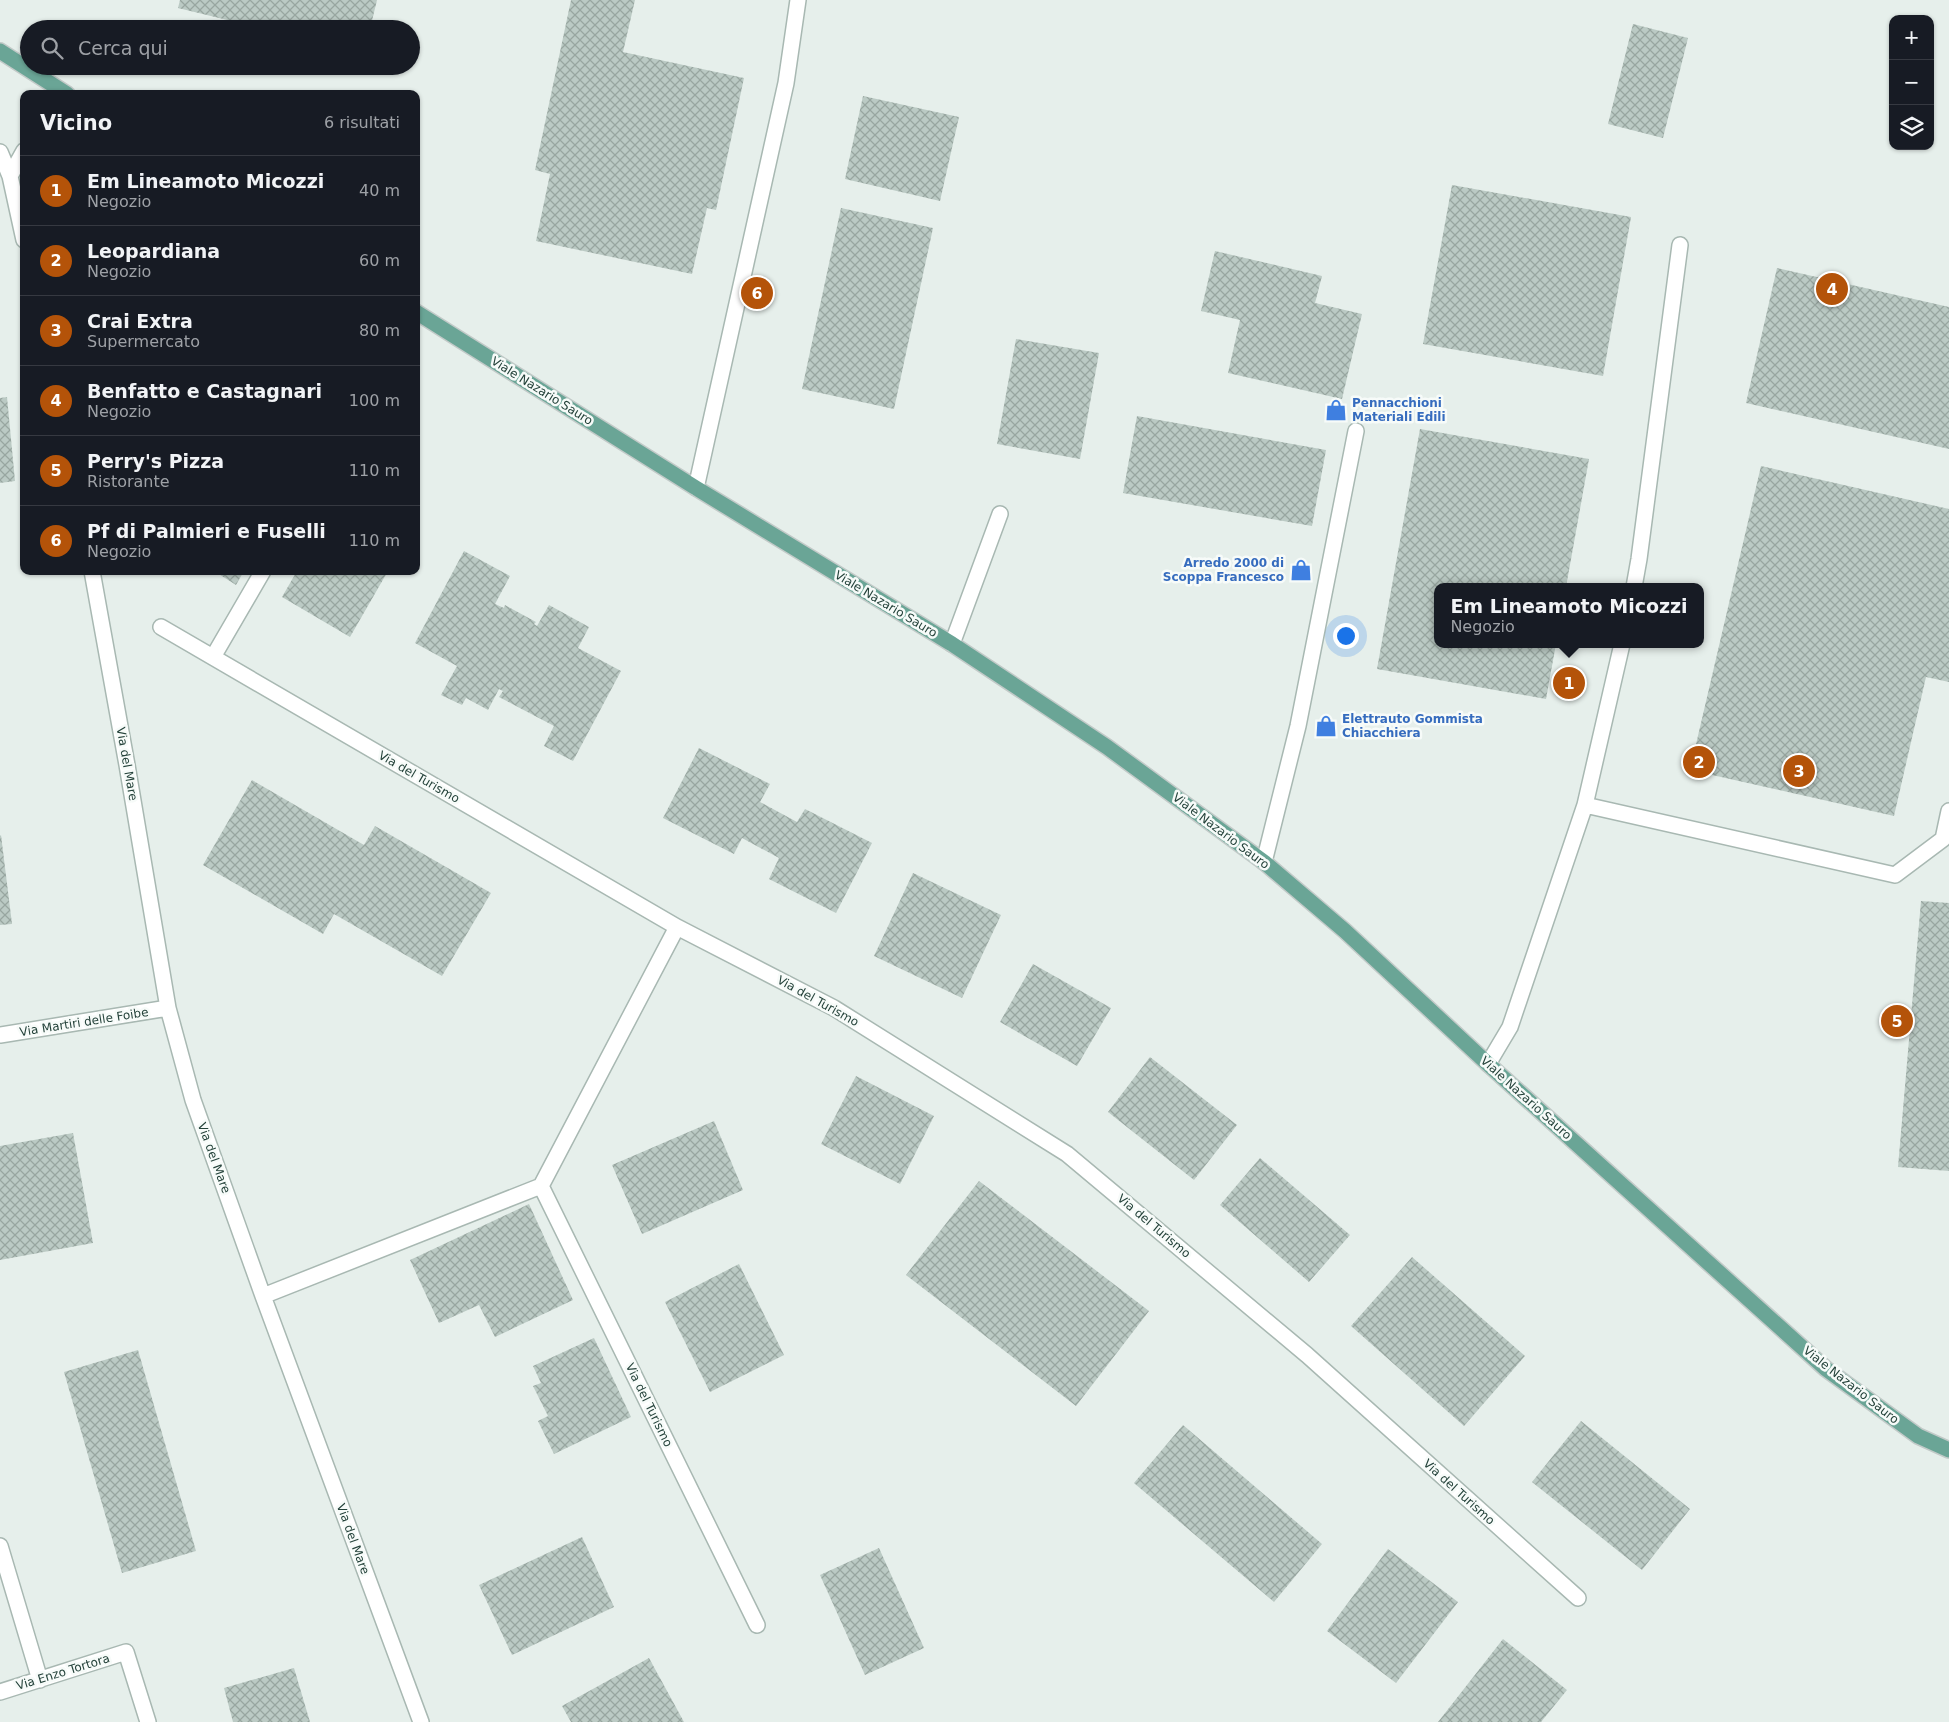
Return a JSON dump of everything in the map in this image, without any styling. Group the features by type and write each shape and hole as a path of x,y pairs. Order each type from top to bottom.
{"main road":[{"path":"0,51 20,64"},
{"path":"37,75 61,90"},
{"name":"Viale Nazario Sauro","path":"420,315 696,488 952,644 1107,747 1264,862 1345,931 1488,1064 1826,1368 1918,1436 1949,1450"}],"street":[{"path":"696,488 786,83 798,0"},
{"path":"0,152 10,176 20,222"},
{"path":"10,176 20,158"},
{"path":"1635,583 1640,558 1680,245"},
{"path":"1264,862 1298,726 1356,431"},
{"path":"952,644 1000,514"},
{"name":"Via del Mare","path":"93,575 168,1008 193,1100 263,1296 421,1722"},
{"path":"212,657 261,575"},
{"name":"Via del Turismo","path":"161,627 677,927 834,1008 1067,1154 1307,1355 1578,1598"},
{"path":"1488,1064 1510,1027 1585,805 1621,648"},
{"path":"1585,805 1895,875 1943,839 1949,810"},
{"path":"263,1296 541,1186 677,927"},
{"name":"Via Martiri delle Foibe","path":"0,1035 168,1008"},
{"name":"Via del Turismo","path":"541,1186 757,1625"},
{"path":"0,1546 40,1680"},
{"name":"Via Enzo Tortora","path":"0,1692 126,1652 148,1722"}],"building":[{"path":"180,0 377,0 372,20 227,20 178,8"},
{"path":"571,0 635,0 623,52 744,78 716,210 707,208 692,274 536,241 550,174 535,170"},
{"path":"1633,24 1688,38 1663,138 1608,124"},
{"path":"863,96 959,117 940,201 845,179"},
{"path":"1452,185 1631,217 1603,376 1423,344"},
{"path":"841,208 933,228 894,409 802,389"},
{"path":"1215,251 1322,276 1315,303 1362,314 1342,399 1228,373 1240,320 1201,311"},
{"path":"1777,268 1949,307 1949,449 1746,403"},
{"path":"1016,339 1099,353 1080,459 997,444"},
{"path":"7,397 15,481 0,483 0,398"},
{"path":"1137,416 1326,450 1312,526 1123,493"},
{"path":"1420,429 1589,459 1567,583 1434,583 1434,648 1555,648 1546,699 1377,669"},
{"path":"1761,466 1949,509 1949,682 1926,677 1894,816 1690,770"},
{"path":"464,551 510,576 495,604 504,608 505,605 536,622 534,624 537,626 549,605 589,627 578,648 621,671 573,761 544,746 554,726 499,697 503,691 499,689 488,710 466,698 462,705 441,695 457,666 415,643"},
{"path":"220,575 242,575 236,585"},
{"path":"295,575 386,575 350,637 282,597"},
{"path":"699,748 770,784 760,802 797,822 805,809 872,843 836,913 769,879 779,858 742,838 734,854 663,818"},
{"path":"252,780 364,845 375,826 491,893 442,976 334,914 323,934 203,865"},
{"path":"0,836 12,924 0,925"},
{"path":"913,873 1001,915 962,998 874,956"},
{"path":"1921,901 1949,903 1949,1171 1898,1167"},
{"path":"1033,964 1111,1008 1077,1066 1000,1022"},
{"path":"1150,1057 1237,1125 1194,1180 1108,1112"},
{"path":"856,1076 934,1116 900,1184 821,1144"},
{"path":"714,1121 743,1190 642,1234 612,1165"},
{"path":"73,1133 93,1243 0,1260 0,1146"},
{"path":"1260,1158 1350,1235 1309,1282 1220,1205"},
{"path":"979,1181 1149,1311 1076,1406 906,1275"},
{"path":"529,1204 573,1300 495,1337 479,1305 439,1323 410,1260"},
{"path":"1412,1257 1525,1356 1464,1426 1351,1326"},
{"path":"739,1264 784,1355 710,1392 665,1302"},
{"path":"594,1338 631,1417 554,1454 538,1421 548,1416 533,1386 541,1383 533,1366"},
{"path":"138,1350 196,1551 122,1573 64,1372"},
{"path":"1581,1421 1690,1509 1642,1570 1532,1482"},
{"path":"1183,1425 1322,1544 1274,1602 1134,1483"},
{"path":"582,1537 614,1607 512,1655 479,1585"},
{"path":"879,1548 924,1648 865,1675 820,1575"},
{"path":"1388,1549 1458,1602 1396,1683 1327,1631"},
{"path":"1503,1639 1567,1690 1541,1722 1438,1722"},
{"path":"649,1658 684,1722 571,1722 562,1706"},
{"path":"294,1668 310,1722 233,1722 224,1688"}],"place":[{"name":"Benfatto e Castagnari","path":"1832,289"},
{"name":"Pf di Palmieri e Fuselli","path":"757,293"},
{"name":"Pennacchioni Materiali Edili","path":"1336,410"},
{"name":"Arredo 2000 di Scoppa Francesco","path":"1301,570"},
{"name":"Em Lineamoto Micozzi","path":"1569,683"},
{"name":"Elettrauto Gommista Chiacchiera","path":"1326,726"},
{"name":"Leopardiana","path":"1699,762"},
{"name":"Crai Extra","path":"1799,771"},
{"name":"Perry's Pizza","path":"1897,1021"}]}
